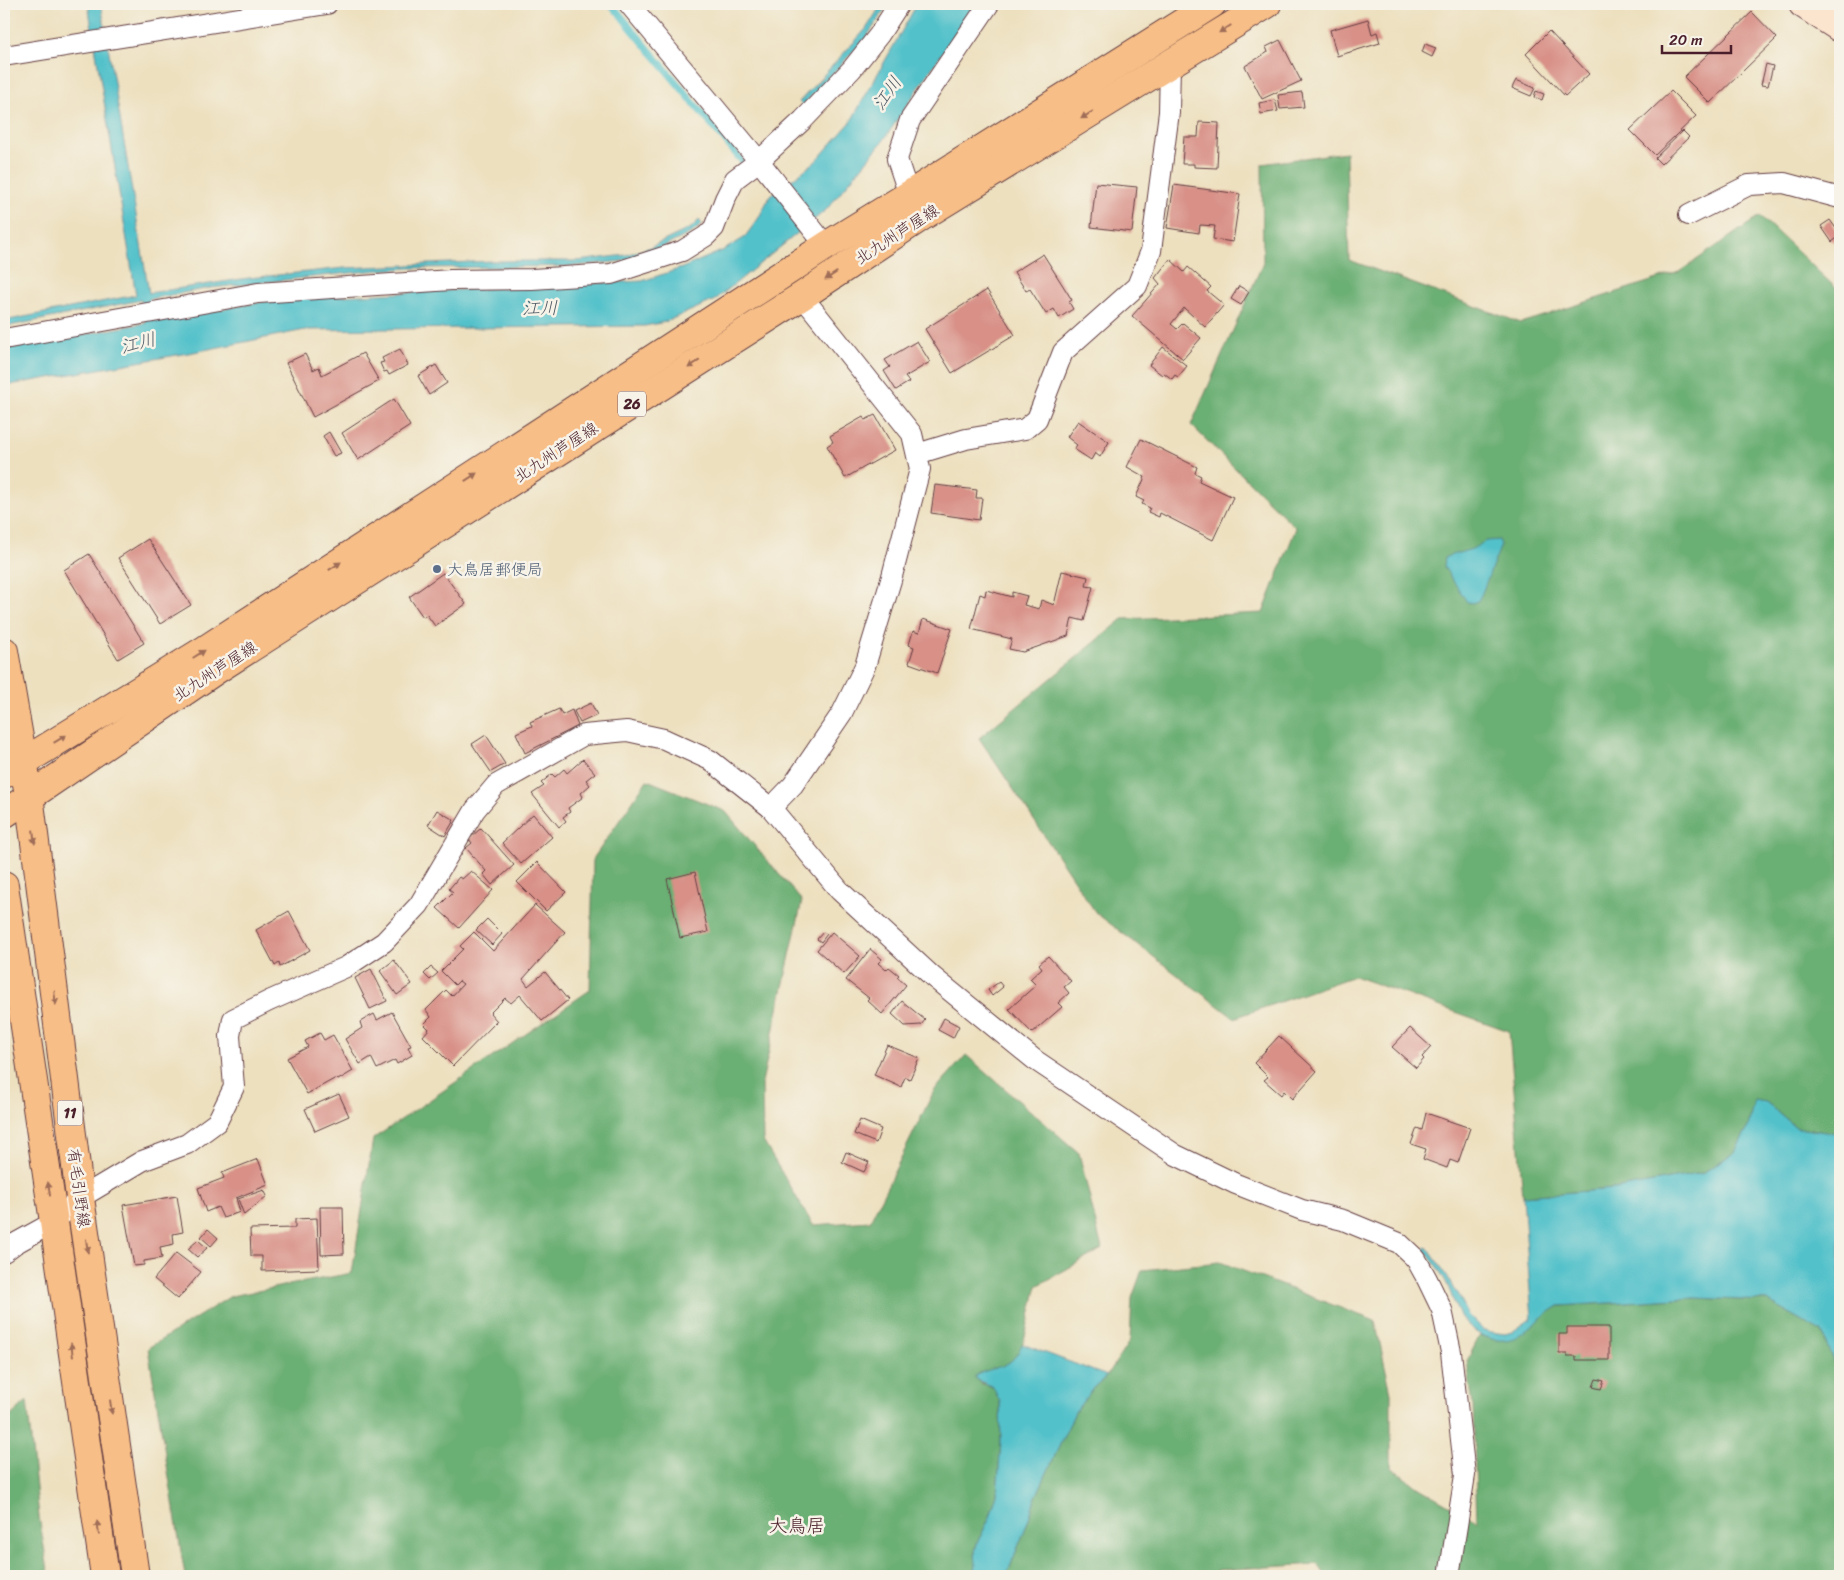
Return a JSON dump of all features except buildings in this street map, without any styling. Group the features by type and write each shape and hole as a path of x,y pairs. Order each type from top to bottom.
{"main road":[{"name":"北九州芦屋線","path":"4,814 29,795 216,670 802,296 915,206 1186,12 1212,4"},
{"name":"北九州芦屋線","path":"13,768 203,651 826,246 915,206 1170,64 1266,4"},
{"name":"有毛引野線","path":"4,651 13,768 29,795 80,1198 135,1576"},
{"name":"有毛引野線","path":"4,885 104,1576"}],"street":[{"path":"4,56 327,4"},
{"path":"629,4 759,161 826,246"},
{"path":"4,338 258,294 452,280 532,279 611,274 682,251 706,236 714,228 735,179 759,161 803,120 852,69 879,35 899,4"},
{"path":"915,206 897,159 910,120 989,4"},
{"path":"1803,4 1840,28"},
{"path":"917,454 966,439 1025,429 1037,419 1063,352 1137,286 1151,251 1169,112 1170,64"},
{"path":"1689,215 1749,184 1784,184 1840,198"},
{"path":"771,808 793,785 842,712 865,666 891,580 920,469 912,434 802,296"},
{"path":"4,1252 16,1242 54,1222 80,1198 142,1162 187,1144 217,1122 234,1086 230,1036 233,1019 346,967 384,942 419,905 474,810 496,785 584,734 627,731 664,738 710,760 771,808 840,891 932,977 1035,1060 1176,1155 1236,1184 1302,1210 1343,1220 1398,1243 1416,1259 1442,1310 1451,1352 1465,1475 1449,1576"}],"green space":[{"path":"1346,152 1349,260 1521,323 1679,272 1760,216 1838,290 1840,331 1840,1134 1797,1128 1766,1102 1748,1127 1735,1152 1703,1173 1614,1189 1523,1196 1509,1031 1354,976 1234,1018 1096,913 979,738 1123,619 1263,613 1296,528 1191,425 1263,263 1262,164"},
{"path":"647,780 725,811 802,901 762,1082 763,1141 813,1225 870,1221 934,1091 966,1055 1079,1153 1102,1249 1037,1286 1026,1332 1018,1354 1006,1364 996,1369 980,1373 980,1383 993,1387 1000,1401 1001,1442 997,1494 990,1517 977,1543 975,1552 976,1565 971,1576 185,1576 148,1348 231,1296 352,1273 373,1139 590,990 593,859"},
{"path":"1220,1262 1375,1321 1391,1393 1391,1467 1421,1489 1477,1521 1473,1406 1467,1361 1480,1335 1496,1340 1531,1327 1547,1313 1559,1306 1694,1298 1767,1301 1822,1332 1840,1379 1840,1576 1326,1576 1318,1564 1217,1570 1218,1576 1007,1576 1034,1501 1075,1412 1094,1387 1107,1376 1130,1340 1132,1298 1142,1270"},
{"path":"27,1401 39,1517 49,1576 4,1576 4,1422"}],"water":[{"name":"江川","path":"88,4 101,4 149,293 249,278 345,268 493,261 578,261 626,255 651,247 691,228 699,220 702,224 693,232 646,255 622,261 575,266 409,268 210,288 149,299 154,321 279,299 642,281 682,268 724,250 744,238 758,219 770,196 815,162 850,123 917,4 975,4 883,141 826,210 715,300 665,322 645,326 305,330 4,386 4,349 146,323 141,300 4,327 4,321 136,295"},
{"path":"882,4 889,4 865,39 803,105 799,102 866,29"},
{"path":"1499,540 1501,545 1478,601 1467,602 1444,567 1445,557 1472,549 1486,541"},
{"path":"1754,1100 1766,1102 1797,1128 1840,1134 1840,1379 1822,1332 1767,1301 1694,1298 1559,1306 1516,1337 1501,1340 1479,1334 1462,1319 1445,1280 1424,1249 1427,1247 1446,1274 1454,1290 1458,1293 1468,1315 1482,1329 1505,1334 1512,1332 1532,1318 1523,1196 1614,1189 1703,1173 1735,1152 1748,1127"},
{"path":"1022,1344 1107,1376 1094,1387 1075,1412 1034,1501 1007,1576 971,1576 976,1565 975,1552 977,1543 990,1517 997,1494 1001,1442 1000,1402 993,1387 975,1379 975,1376 1008,1363 1018,1353"}],"waterway":[{"path":"611,4 741,160"}],"place":[{"name":"大鳥居郵便局","path":"437,569"}],"district":[{"name":"大鳥居","path":"797,1525"}]}
